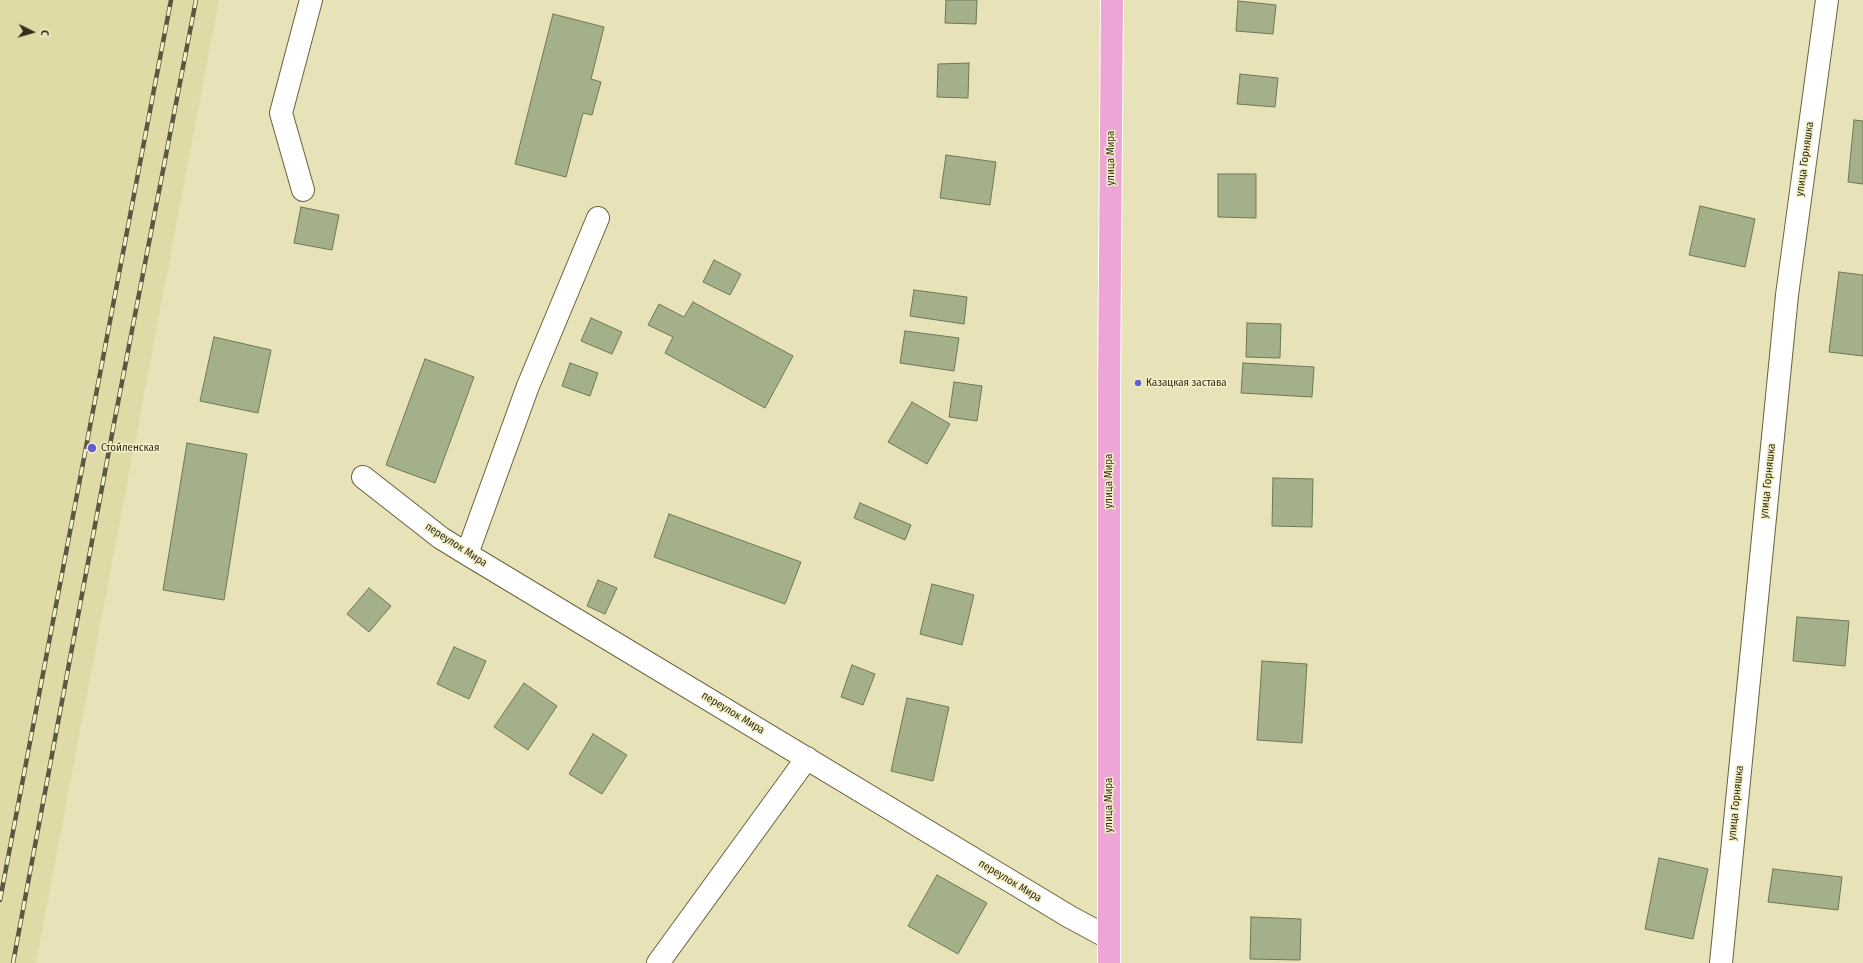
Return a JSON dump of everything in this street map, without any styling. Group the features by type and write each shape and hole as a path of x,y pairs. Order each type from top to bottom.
{"main road":[{"name":"улица Мира","path":"1109,963 1109,387 1112,0"}],"street":[{"path":"303,190 281,113 311,0"},
{"name":"улица Горняшка","path":"1721,963 1786,295 1827,0"},
{"path":"467,554 528,386 598,218"},
{"name":"переулок Мира","path":"363,477 441,538 1070,917 1109,938"},
{"path":"658,963 807,758"}],"shaded area":[{"path":"0,0 219,0 36,963 0,963"}],"building":[{"path":"946,0 977,0 976,24 945,23"},
{"path":"1238,1 1276,5 1273,34 1236,31"},
{"path":"553,14 604,27 591,79 601,82 592,115 583,113 566,177 515,164"},
{"path":"969,63 968,98 937,97 938,64"},
{"path":"1240,74 1278,78 1275,107 1237,104"},
{"path":"1854,120 1863,121 1863,184 1848,182"},
{"path":"946,155 996,162 990,205 940,198"},
{"path":"1218,174 1256,174 1256,218 1218,217"},
{"path":"1700,206 1755,219 1745,267 1689,255"},
{"path":"301,207 339,215 332,250 294,243"},
{"path":"714,260 741,274 730,295 703,282"},
{"path":"1839,272 1863,275 1863,356 1829,352"},
{"path":"914,290 967,297 964,324 910,316"},
{"path":"693,302 793,356 765,408 665,353 673,337 648,325 659,304 684,317"},
{"path":"591,318 622,332 612,354 581,341"},
{"path":"1247,323 1281,324 1280,358 1246,357"},
{"path":"905,331 959,338 954,371 900,363"},
{"path":"214,337 271,350 258,413 200,401"},
{"path":"425,359 474,377 435,483 386,465"},
{"path":"570,363 598,373 590,396 562,386"},
{"path":"1243,363 1314,367 1312,397 1241,393"},
{"path":"954,382 982,386 977,421 949,417"},
{"path":"912,402 950,424 927,464 888,442"},
{"path":"187,443 247,454 224,600 163,590"},
{"path":"1273,478 1313,479 1312,527 1272,526"},
{"path":"860,503 911,525 905,540 854,518"},
{"path":"669,514 801,562 785,604 654,557"},
{"path":"598,580 617,588 605,614 587,606"},
{"path":"932,584 974,595 962,645 920,634"},
{"path":"369,588 391,606 369,632 347,614"},
{"path":"1797,617 1849,621 1845,666 1793,661"},
{"path":"454,647 486,661 469,699 437,684"},
{"path":"1262,661 1307,664 1302,743 1257,740"},
{"path":"852,665 875,674 863,705 841,697"},
{"path":"524,683 557,706 528,750 494,727"},
{"path":"907,698 949,707 933,781 891,771"},
{"path":"593,734 627,755 602,794 569,774"},
{"path":"1659,858 1708,869 1693,939 1645,929"},
{"path":"1773,869 1842,877 1838,910 1768,902"},
{"path":"937,875 987,903 958,954 908,926"},
{"path":"1251,917 1301,919 1300,960 1250,959"}],"railway":[{"path":"0,900 171,0"},
{"path":"13,963 116,413 196,0"}],"place":[{"name":"Казацкая застава","path":"1138,383"},
{"name":"Стойленская","path":"92,448"}]}
